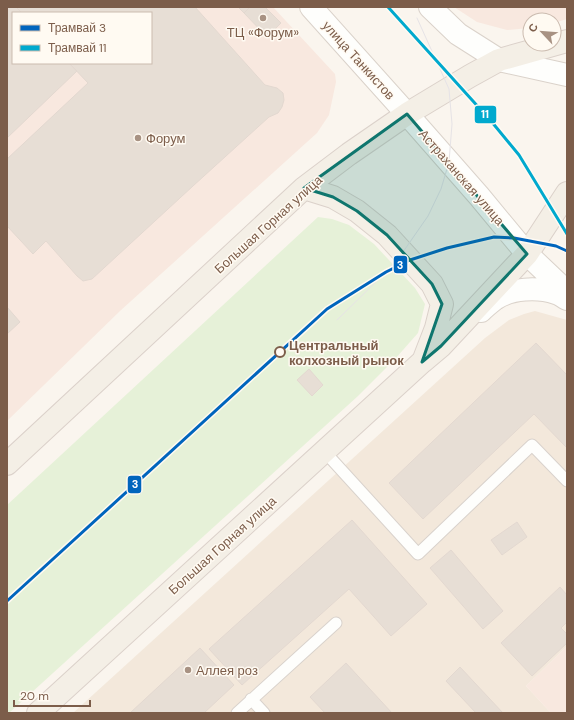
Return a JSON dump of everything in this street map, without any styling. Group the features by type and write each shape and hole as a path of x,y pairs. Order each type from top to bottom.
{"main road":[{"name":"улица Танкистов","path":"311,7 407,114"},
{"path":"430,7 458,34 499,60 567,75"},
{"name":"Большая Горная улица","path":"7,464 304,188 349,154 407,114 499,60 567,41"},
{"name":"Астраханская улица","path":"407,114 479,196 527,254 567,292"},
{"path":"304,188 333,198 357,211 387,235 432,284 442,304 436,328 422,362"},
{"name":"Большая Горная улица","path":"441,346 527,254 567,194"},
{"name":"Большая Горная улица","path":"38,713 422,362 496,298 520,290 538,289 557,293 567,299"}],"lane":[{"path":"324,451 418,554 532,445 567,481"},
{"path":"237,713 336,623"},
{"path":"251,699 264,713"}],"highlighted area":[{"path":"407,114 527,254 441,346 422,362 442,304 432,284 387,235 357,211 333,197 304,188"}],"shaded area":[{"path":"7,7 273,7 335,74 336,82 329,115 317,133 120,311 7,421"},
{"path":"454,7 567,7 567,19 562,21 562,12 522,12 522,29 507,30 477,22"},
{"path":"535,311 567,320 567,646 526,686 551,713 73,713 485,338 509,320"},
{"path":"567,646 567,713 551,713 526,686"}],"green space":[{"path":"318,217 332,219 349,225 374,244 415,288 425,304 418,333 395,359 358,396 9,713 7,713 7,505"}],"building":[{"path":"7,7 16,7 21,12 12,12 12,64 70,64 77,71 7,138"},
{"name":"Форум","path":"16,7 195,7 265,85 277,88 283,93 284,100 282,107 278,113 269,117 92,279 83,281 46,241 33,254 7,226 7,159 88,83 70,64 152,64 152,12 21,12"},
{"path":"238,7 250,7 244,13"},
{"name":"ТЦ «Форум»","path":"250,7 265,7 281,23 267,37 244,13"},
{"path":"7,307 20,322 7,334"},
{"path":"536,343 567,375 567,448 534,414 423,519 389,483"},
{"path":"309,369 323,385 312,396 297,380"},
{"path":"352,520 427,604 391,636 349,589 242,685 209,649"},
{"path":"517,522 527,537 502,555 491,540"},
{"path":"451,550 503,611 483,629 430,568"},
{"path":"560,587 567,595 567,622 561,628 567,634 567,643 532,676 501,643"},
{"path":"200,648 234,685 204,713 130,713"},
{"path":"346,663 392,713 325,713 310,697"},
{"path":"460,667 503,713 476,713 446,681"}],"tram line":[{"name":"11","path":"388,7 491,121 519,155 567,234"},
{"path":"337,320 386,272 403,252 428,216 441,189 449,162 452,124 449,89 417,18"},
{"name":"3","path":"7,601 327,309 386,272 410,260 447,248 494,237 514,238 556,246 567,251"}],"place":[{"name":"ТЦ «Форум»","path":"263,18"},
{"name":"Форум","path":"138,138"},
{"name":"Центральный колхозный рынок","path":"280,352"},
{"name":"Аллея роз","path":"188,670"}]}
